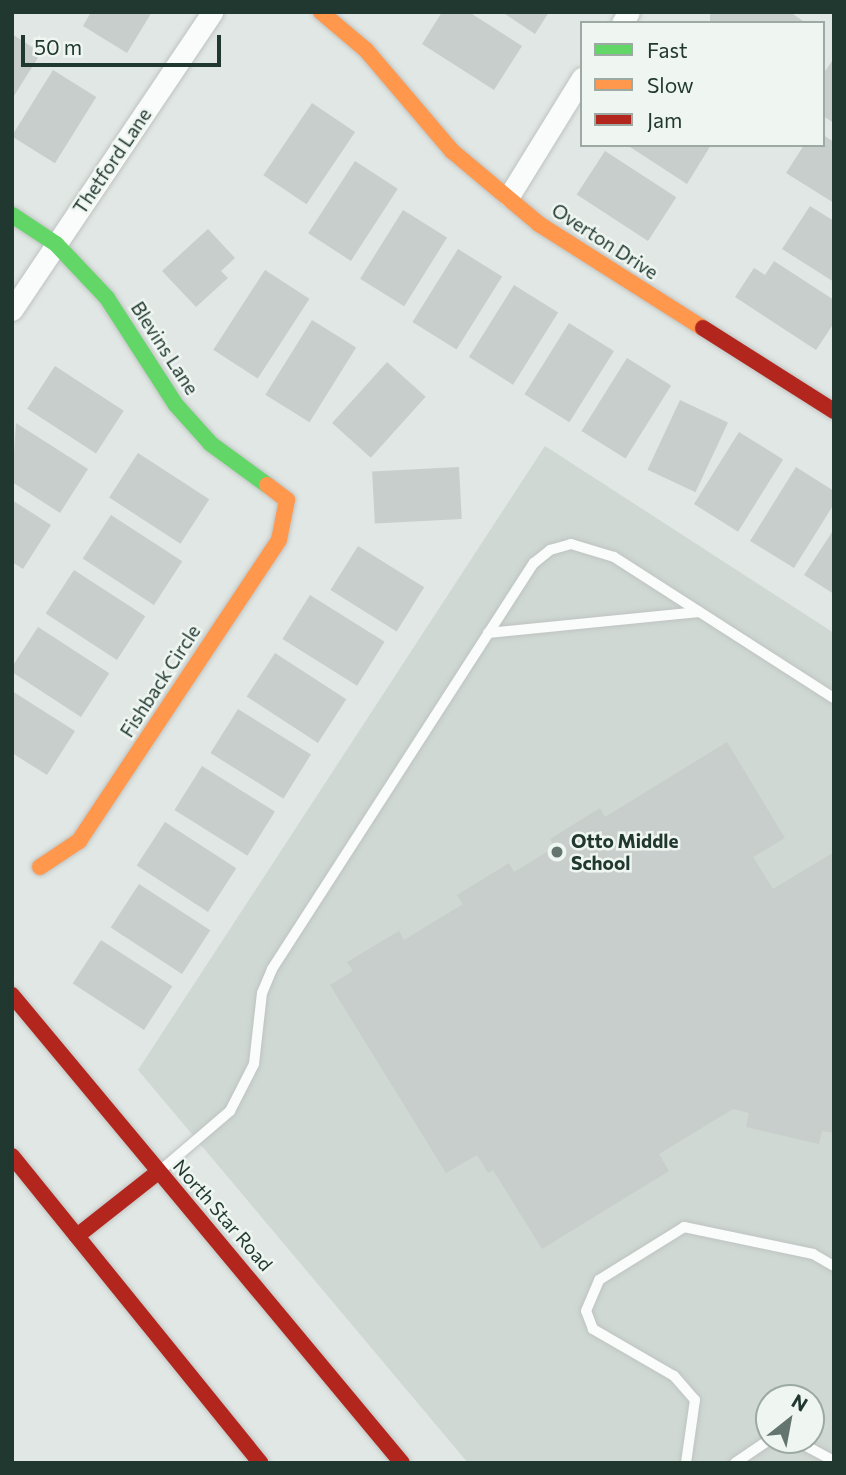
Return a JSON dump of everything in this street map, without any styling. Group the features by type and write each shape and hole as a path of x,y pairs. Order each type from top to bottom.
{"street":[{"name":"Thetford Lane","path":"12,310 212,12"},
{"name":"Overton Drive","path":"321,12 366,50 452,151 509,196 539,224 834,411"},
{"path":"509,196 580,81"},
{"name":"Blevins Lane","path":"12,215 56,244 107,298 176,405 211,444 287,500"},
{"name":"Fishback Circle","path":"40,867 79,841 279,540 287,500"},
{"name":"North Star Road","path":"12,995 402,1463"},
{"path":"12,1156 261,1463"},
{"path":"77,1236 158,1172"}],"lane":[{"path":"158,1172 230,1111 254,1064 262,993 272,969 534,563 550,550 571,544 614,557 834,698"},
{"path":"488,633 699,611"},
{"path":"686,1463 695,1400 674,1376 593,1329 586,1311 599,1280 684,1227 813,1254 834,1266"},
{"path":"735,1463 755,1449"}],"shaded area":[{"name":"Otto Middle School","path":"545,446 834,633 834,1463 468,1463 138,1070"}],"building":[{"path":"91,12 152,12 127,53 83,26"},
{"path":"442,12 469,12 522,46 494,90 422,44"},
{"path":"502,12 549,12 535,34"},
{"path":"710,12 790,12 803,21 710,21"},
{"path":"12,34 41,53 12,99"},
{"path":"832,61 834,62 834,123 825,117 825,71"},
{"path":"53,70 96,97 55,163 12,136"},
{"path":"312,103 355,132 306,204 263,175"},
{"path":"825,136 834,142 834,203 786,173 803,147 825,147"},
{"path":"630,147 710,147 687,184"},
{"path":"605,151 676,197 648,241 577,195"},
{"path":"355,161 398,189 351,261 308,233"},
{"path":"810,206 834,221 834,282 782,249"},
{"path":"403,210 447,238 404,306 360,279"},
{"path":"208,229 235,258 221,271 228,278 196,307 162,271"},
{"path":"458,249 502,277 457,349 412,322"},
{"path":"774,261 834,300 834,323 816,350 735,297 754,268 765,275"},
{"path":"265,270 309,299 258,379 213,350"},
{"path":"514,285 558,313 513,385 469,357"},
{"path":"312,320 356,348 309,422 265,395"},
{"path":"569,323 614,351 569,422 524,394"},
{"path":"627,358 671,386 626,458 581,431"},
{"path":"387,362 426,397 371,458 332,423"},
{"path":"55,366 124,411 96,453 27,409"},
{"path":"680,400 728,422 695,492 647,470"},
{"path":"16,423 88,469 60,513 12,482"},
{"path":"739,432 783,460 738,532 694,504"},
{"path":"138,453 209,499 180,544 109,497"},
{"path":"459,467 462,519 375,523 372,472"},
{"path":"796,467 834,491 834,504 794,568 750,541"},
{"path":"12,500 51,525 23,569 12,562"},
{"path":"111,515 182,561 154,605 83,559"},
{"path":"834,529 834,594 804,575"},
{"path":"358,546 424,587 397,631 330,590"},
{"path":"74,570 145,616 117,660 46,614"},
{"path":"310,595 385,642 357,686 282,639"},
{"path":"38,627 109,673 81,717 12,672 12,667"},
{"path":"275,653 346,699 318,743 247,697"},
{"path":"12,691 75,731 47,775 12,753"},
{"path":"238,709 311,755 283,799 210,753"},
{"path":"727,742 785,838 753,857 773,889 834,852 834,1133 822,1131 819,1144 746,1127 749,1113 733,1109 659,1154 669,1171 542,1249 493,1170 488,1173 477,1155 446,1173 330,985 353,971 347,962 399,931 404,940 463,904 457,895 509,863 514,872 555,847 550,839 600,808 605,817"},
{"path":"202,766 275,812 247,856 174,810"},
{"path":"165,822 236,868 208,912 137,866"},
{"path":"139,884 210,930 182,974 111,928"},
{"path":"101,940 172,986 144,1030 73,984"}],"traffic: fast":[{"path":"12,215 56,244 107,298 176,405 211,444 267,485"}],"traffic: slow":[{"path":"321,12 366,50 452,151 539,224 703,328"},
{"path":"40,867 79,841 279,540 287,500 267,485"}],"traffic: jam":[{"path":"703,328 834,411"},
{"path":"12,995 402,1463"},
{"path":"12,1156 261,1463"},
{"path":"77,1236 158,1172"}],"place":[{"name":"Otto Middle School","path":"557,852"}]}
